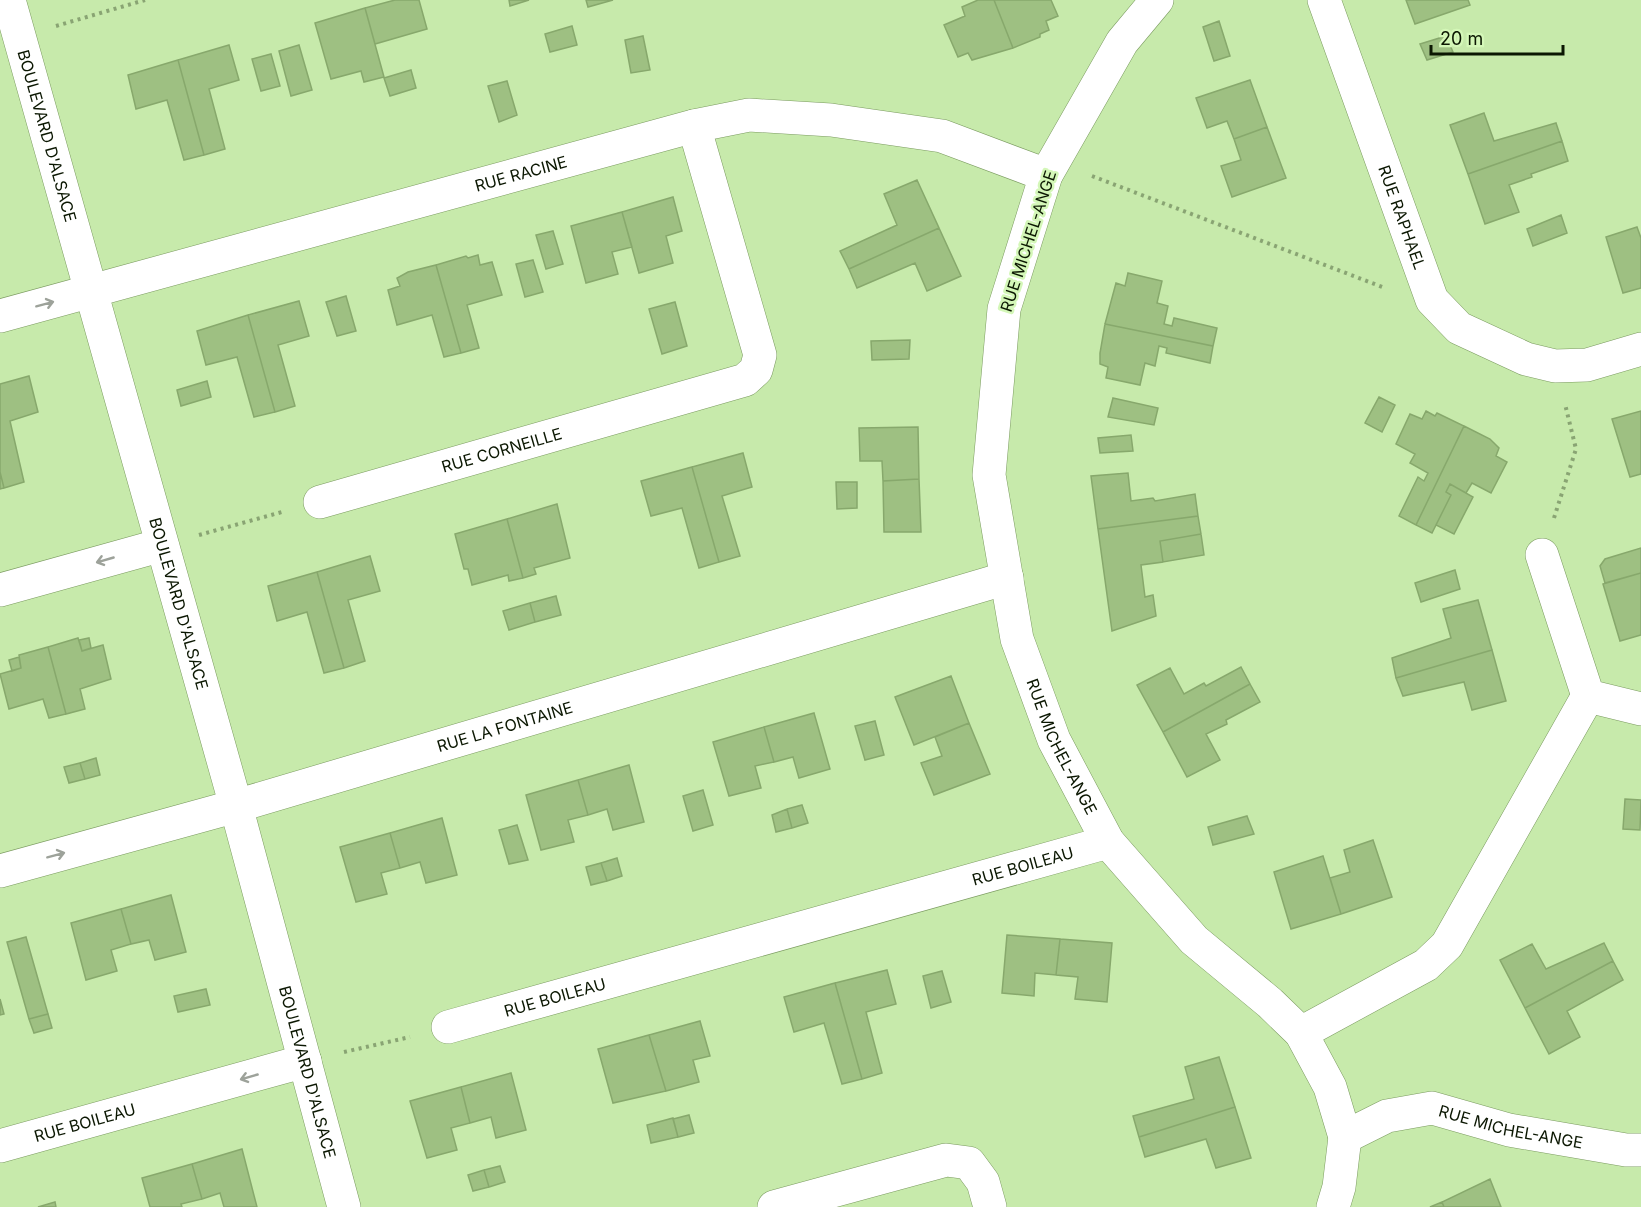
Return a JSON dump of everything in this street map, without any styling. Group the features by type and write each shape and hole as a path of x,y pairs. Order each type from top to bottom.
{"street":[{"name":"BOULEVARD D'ALSACE","path":"9,0 9,40 91,291 236,806 344,1207"},
{"name":"RUE MICHEL-ANGE","path":"1157,0 1122,42 1050,169 1004,309 989,475 1017,639 1054,740 1108,842 1194,940 1270,1003 1301,1033 1330,1087 1345,1137 1387,1116 1432,1108 1509,1130 1626,1150 1641,1150"},
{"name":"RUE RAPHAEL","path":"1324,0 1432,300 1459,328 1526,359 1555,366 1587,365 1641,349"},
{"name":"RUE RACINE","path":"0,316 694,126 749,115 831,120 942,136 1050,169"},
{"name":"RUE CORNEILLE","path":"320,502 745,380 756,370 760,355 694,126"},
{"path":"0,590 162,545"},
{"path":"1301,1033 1426,965 1447,945 1588,696 1542,555"},
{"name":"RUE LA FONTAINE","path":"0,871 236,806 1007,578"},
{"path":"1588,696 1641,709"},
{"name":"RUE BOILEAU","path":"448,1027 1108,842"},
{"name":"RUE BOILEAU","path":"0,1146 305,1061"},
{"path":"1333,1207 1339,1187 1345,1137"},
{"path":"774,1207 946,1160 969,1163 983,1182 990,1207"}],"path":[{"path":"9,40 145,0"},
{"path":"1050,169 1393,291 1432,300"},
{"path":"1542,555 1576,449 1555,366"},
{"path":"162,545 320,502"},
{"path":"305,1061 448,1027"}],"building":[{"path":"395,0 419,0 427,29 375,44 365,8"},
{"path":"509,0 529,0 510,6"},
{"path":"586,0 613,0 588,7"},
{"path":"978,0 994,0 1013,48 972,60 968,53 958,57 944,25 965,16 962,7"},
{"path":"994,0 1051,0 1058,16 1046,21 1049,30 1040,34 1040,37 1013,48"},
{"path":"1406,0 1468,0 1470,5 1415,24"},
{"path":"365,8 384,77 364,82 361,71 331,79 315,23"},
{"path":"1219,21 1230,56 1214,61 1203,27"},
{"path":"572,26 577,45 550,52 545,34"},
{"path":"643,36 650,70 631,73 625,40"},
{"path":"1446,36 1453,52 1427,60 1420,44"},
{"path":"229,45 239,80 209,89 225,149 204,155 178,60"},
{"path":"299,45 312,90 291,96 279,51"},
{"path":"271,54 280,86 261,91 252,59"},
{"path":"178,60 204,155 184,160 167,100 136,109 128,75"},
{"path":"411,70 416,88 390,96 384,78"},
{"path":"1250,80 1267,127 1234,139 1227,121 1207,128 1196,98"},
{"path":"507,81 517,115 499,122 488,86"},
{"path":"1484,113 1494,141 1556,123 1562,141 1468,174 1450,125"},
{"path":"1267,127 1286,178 1232,197 1221,166 1241,160 1234,139"},
{"path":"1562,141 1568,161 1531,174 1532,177 1509,185 1519,212 1485,224 1468,174"},
{"path":"917,180 939,228 849,269 840,251 897,225 884,194"},
{"path":"673,197 682,231 666,236 673,263 639,273 622,212"},
{"path":"622,212 632,247 612,252 618,274 586,283 571,226"},
{"path":"1561,215 1567,233 1533,246 1527,229"},
{"path":"1637,227 1641,238 1641,288 1623,293 1606,237"},
{"path":"939,228 961,276 927,291 915,263 857,288 849,269"},
{"path":"553,231 563,264 546,269 536,235"},
{"path":"478,255 480,265 492,262 502,295 467,305 479,348 461,353 436,265 466,256 468,258"},
{"path":"533,260 543,292 525,297 516,264"},
{"path":"436,265 461,353 444,357 432,315 397,325 388,290 400,286 397,278 408,272"},
{"path":"1128,273 1162,281 1157,303 1168,306 1164,324 1172,326 1174,318 1217,328 1213,346 1105,324 1116,283 1125,286"},
{"path":"346,296 356,331 337,336 326,302"},
{"path":"299,301 309,336 278,345 295,406 275,412 248,315"},
{"path":"675,302 687,346 662,354 649,309"},
{"path":"248,315 275,412 254,417 237,357 206,365 197,331"},
{"path":"1105,324 1213,346 1210,363 1166,353 1167,348 1159,346 1155,366 1145,363 1140,385 1106,378 1108,367 1100,364"},
{"path":"910,340 909,359 872,360 871,341"},
{"path":"29,376 38,412 10,421 24,482 4,488 0,472 0,384"},
{"path":"207,381 211,397 181,406 177,390"},
{"path":"1379,397 1395,405 1382,432 1365,423"},
{"path":"1113,398 1158,408 1154,425 1108,417"},
{"path":"1426,411 1435,416 1437,413 1464,426 1416,525 1399,516 1418,477 1424,481 1428,473 1410,463 1415,454 1396,444 1410,414 1422,419"},
{"path":"1641,411 1641,474 1630,477 1612,419"},
{"path":"1464,426 1490,439 1499,448 1496,456 1507,462 1491,493 1472,483 1466,493 1450,484 1446,492 1451,495 1432,533 1416,525"},
{"path":"918,427 919,479 883,481 882,461 860,461 859,428"},
{"path":"1131,435 1133,451 1100,453 1098,438"},
{"path":"743,453 752,487 722,496 740,556 719,562 692,467"},
{"path":"692,467 719,562 699,568 682,508 651,516 641,481"},
{"path":"0,472 4,488 0,489"},
{"path":"1128,473 1131,501 1153,498 1155,501 1195,494 1198,516 1098,529 1091,476"},
{"path":"919,479 921,532 884,532 883,481"},
{"path":"836,482 857,482 857,508 837,509"},
{"path":"1450,484 1473,497 1454,534 1436,525 1451,495 1446,492"},
{"path":"557,504 570,558 534,568 536,574 523,578 507,519"},
{"path":"1198,516 1201,534 1160,541 1163,562 1141,565 1145,597 1153,595 1156,616 1112,631 1098,529"},
{"path":"507,519 523,578 509,581 508,575 472,585 468,569 464,569 455,534"},
{"path":"1201,534 1204,555 1163,562 1160,541"},
{"path":"1641,548 1641,573 1605,583 1600,566 1605,559"},
{"path":"370,556 380,591 348,600 365,661 344,668 317,572"},
{"path":"1455,570 1460,589 1421,602 1415,583"},
{"path":"317,572 344,668 324,673 307,612 277,621 268,586"},
{"path":"1641,573 1641,635 1620,641 1603,584"},
{"path":"556,596 561,615 535,622 530,603"},
{"path":"1478,600 1492,650 1396,678 1392,658 1451,638 1443,609"},
{"path":"530,603 535,622 509,630 503,611"},
{"path":"78,638 82,651 103,645 111,679 80,689 85,709 66,714 48,647"},
{"path":"89,638 91,648 82,651 79,640"},
{"path":"48,647 66,714 49,718 43,699 9,709 0,674 21,668 19,655"},
{"path":"1492,650 1506,701 1472,710 1464,682 1403,696 1396,678"},
{"path":"19,657 21,668 12,671 9,660"},
{"path":"1241,667 1250,684 1163,732 1137,685 1170,668 1184,694 1204,683 1206,686"},
{"path":"951,676 969,723 914,745 895,697"},
{"path":"1250,684 1260,702 1226,720 1227,724 1206,734 1220,760 1187,777 1163,732"},
{"path":"814,713 830,769 799,778 793,757 774,762 764,727"},
{"path":"875,721 884,755 865,760 855,726"},
{"path":"969,723 990,774 934,795 921,763 942,756 935,737"},
{"path":"764,727 774,762 755,766 761,788 729,796 713,742"},
{"path":"96,758 100,775 85,779 80,763"},
{"path":"80,763 85,779 69,783 64,767"},
{"path":"629,765 644,822 613,830 607,809 588,815 578,780"},
{"path":"578,780 588,815 568,820 574,842 541,850 526,795"},
{"path":"703,790 713,825 693,831 683,796"},
{"path":"1625,799 1641,800 1640,830 1623,829"},
{"path":"802,805 808,823 792,828 787,809"},
{"path":"787,809 792,828 776,832 772,815"},
{"path":"1247,816 1254,834 1213,845 1208,827"},
{"path":"442,818 457,875 426,883 420,862 400,868 390,833"},
{"path":"517,825 528,860 509,864 499,830"},
{"path":"390,833 400,868 381,873 387,894 356,902 340,847"},
{"path":"1373,840 1392,897 1341,914 1330,878 1350,872 1344,850"},
{"path":"1323,856 1341,914 1291,929 1274,872"},
{"path":"617,858 622,876 607,881 601,863"},
{"path":"601,863 607,881 591,885 586,867"},
{"path":"171,895 186,952 155,960 149,940 131,944 121,909"},
{"path":"121,909 131,944 111,950 117,971 86,980 71,923"},
{"path":"1007,935 1060,939 1056,975 1035,973 1034,996 1002,993"},
{"path":"26,937 48,1014 29,1019 7,942"},
{"path":"1060,939 1112,943 1107,1002 1075,999 1078,977 1056,975"},
{"path":"1604,943 1613,961 1525,1008 1500,960 1532,944 1546,969"},
{"path":"1613,961 1623,980 1567,1011 1580,1037 1549,1054 1525,1008"},
{"path":"887,970 896,1004 866,1012 882,1073 862,1079 835,983"},
{"path":"942,971 951,1002 931,1008 923,976"},
{"path":"835,983 862,1079 842,1084 824,1023 794,1032 784,997"},
{"path":"206,989 210,1005 178,1012 174,996"},
{"path":"0,999 4,1014 0,1015"},
{"path":"48,1014 52,1028 34,1033 29,1019"},
{"path":"700,1021 710,1056 693,1060 699,1082 666,1091 649,1035"},
{"path":"649,1035 666,1091 613,1103 598,1049"},
{"path":"1219,1057 1235,1107 1139,1137 1133,1116 1194,1099 1185,1067"},
{"path":"511,1073 526,1130 496,1138 491,1117 470,1123 461,1087"},
{"path":"461,1087 470,1123 451,1128 457,1150 427,1158 410,1101"},
{"path":"1235,1107 1251,1158 1216,1168 1206,1139 1145,1157 1139,1137"},
{"path":"689,1115 694,1133 678,1137 673,1119"},
{"path":"673,1118 678,1137 651,1143 647,1125"},
{"path":"242,1149 257,1207 224,1207 220,1193 202,1199 192,1164"},
{"path":"192,1164 202,1199 181,1204 182,1207 150,1207 142,1178"},
{"path":"500,1166 505,1182 489,1187 484,1170"},
{"path":"484,1170 489,1187 473,1191 468,1175"},
{"path":"1490,1179 1501,1207 1444,1207 1442,1202"},
{"path":"55,1202 56,1207 38,1207"},
{"path":"1442,1202 1444,1207 1430,1207"}]}
